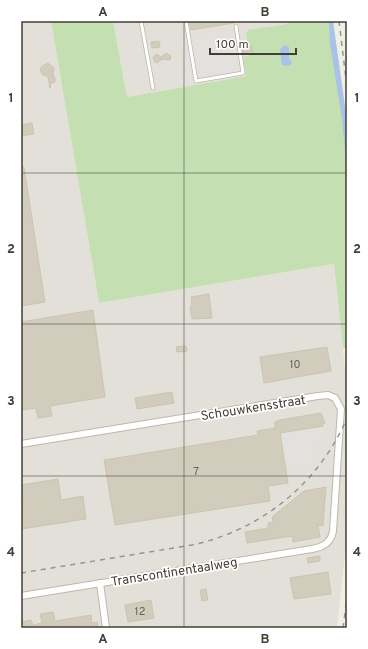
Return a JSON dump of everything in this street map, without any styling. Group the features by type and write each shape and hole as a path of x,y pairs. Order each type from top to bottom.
{"street":[{"name":"Schouwkensstraat","path":"21,444 310,397 332,396 338,401 341,415 333,531 332,536 326,544"},
{"name":"Transcontinentaalweg","path":"21,596 312,549 326,544"},
{"path":"100,583 106,628"}],"lane":[{"path":"141,21 153,88"},
{"path":"186,21 196,81 243,73 236,26"}],"shaded area":[{"path":"21,21 51,21 99,303 334,264 347,385 347,409 344,418 347,419 347,536 337,628 21,628"},
{"path":"113,21 289,21 297,67 127,97"},
{"path":"239,29 246,76 189,85 181,38"},
{"path":"325,428 310,464 287,467 283,434"}],"green space":[{"path":"51,21 113,21 127,97 246,76 243,57 249,56 249,52 253,51 252,47 248,48 246,33 248,30 288,24 287,21 333,21 347,129 347,348 343,348 334,264 99,303"}],"sand":[{"path":"343,348 347,348 347,385"}],"water":[{"path":"329,21 333,21 346,113 347,173 342,119 330,44"},
{"path":"284,45 289,47 289,57 292,64 288,66 282,65 280,50"}],"building":[{"path":"189,21 234,21 234,23 191,30"},
{"path":"159,41 160,47 152,48 151,42"},
{"path":"252,47 253,51 243,53 242,48"},
{"path":"166,53 171,56 170,60 162,59 157,63 154,61 153,57 157,54 161,57"},
{"path":"48,63 54,68 53,77 55,77 55,82 51,83 50,88 48,77 42,74 40,70 42,66"},
{"path":"32,123 34,134 21,136 21,125"},
{"path":"21,167 24,167 45,302 21,306"},
{"path":"209,294 212,318 192,319 190,307 192,306 191,297"},
{"path":"93,310 105,397 50,406 52,416 38,418 36,408 21,410 21,322"},
{"path":"186,346 187,351 177,352 176,347"},
{"path":"327,347 331,371 264,383 260,357"},
{"path":"172,392 174,403 137,409 135,398"},
{"path":"321,413 325,423 323,426 280,433 288,483 268,486 270,501 115,525 104,460 258,435 257,431 275,428 275,422 280,420"},
{"path":"58,479 61,500 83,496 86,519 21,529 21,506 24,505 21,485"},
{"path":"326,487 323,526 318,525 320,537 293,542 292,536 247,543 245,532 268,528 268,523 273,522 272,517 304,491"},
{"path":"320,556 320,561 308,563 307,558"},
{"path":"328,572 331,594 294,599 290,578"},
{"path":"206,589 208,600 202,601 200,590"},
{"path":"151,600 154,618 128,622 125,605"},
{"path":"53,612 55,621 91,615 92,623 97,622 98,628 21,628 21,622 31,620 33,625 42,623 40,614"}],"railway":[{"path":"339,21 347,87"},
{"path":"346,21 347,31"},
{"path":"21,573 192,545 218,538 242,528 285,500 304,483 321,463 335,442 347,418"},
{"path":"343,628 347,598"}]}
